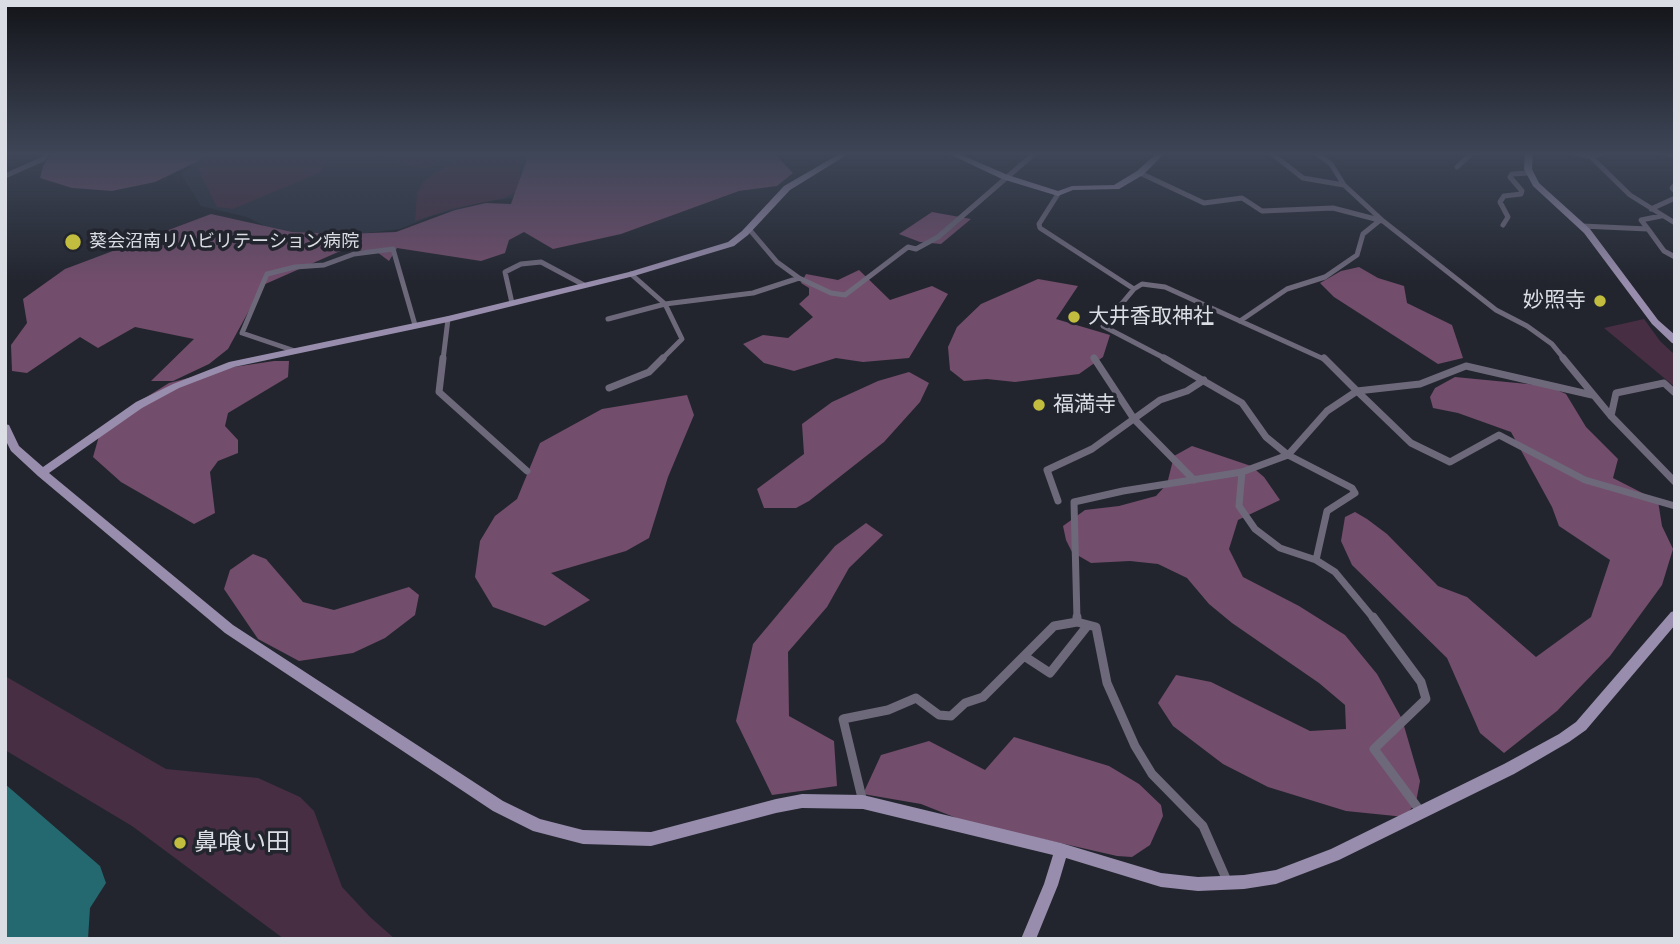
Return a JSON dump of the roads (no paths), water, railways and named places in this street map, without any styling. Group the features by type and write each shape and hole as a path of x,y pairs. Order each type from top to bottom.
{"street":[{"path":"42,473 139,405 176,386 232,364 512,303 631,274 731,244 779,197"},
{"path":"749,229 777,262 799,278 831,293 845,295 908,247 916,249 938,237 983,197"},
{"path":"1056,197 1039,224 1040,228 1134,289"},
{"path":"1191,197 1204,203 1242,198 1262,211 1333,208 1381,221"},
{"path":"1356,197 1381,221 1496,310 1527,326 1552,344 1593,396 1675,482"},
{"path":"1503,197 1500,202 1508,217 1503,225"},
{"path":"1548,197 1582,226 1655,322 1675,341"},
{"path":"1635,197 1675,223"},
{"path":"1651,209 1675,198"},
{"path":"1662,216 1641,220 1664,251 1675,257"},
{"path":"1240,321 1287,289 1325,277 1357,255 1363,234 1381,221"},
{"path":"1582,226 1648,229"},
{"path":"295,351 242,333 267,274 295,267 324,265 354,254 393,248 415,325"},
{"path":"512,303 505,272 520,264 541,262 584,285"},
{"path":"609,388 649,372 682,339 665,304 631,274"},
{"path":"608,319 665,304 753,293 799,278"},
{"path":"1316,560 1327,511 1355,493 1352,488 1288,455 1266,437 1242,404 1204,380 1103,326 1134,289 1142,284 1165,287 1324,358 1410,443 1450,463 1499,435 1585,480 1671,504 1675,496"},
{"path":"448,318 439,392 527,471"},
{"path":"1094,358 1134,419 1194,480"},
{"path":"1077,622 1074,502 1242,472 1288,455 1327,411 1357,391 1420,384 1466,366 1593,396"},
{"path":"1058,502 1047,470 1092,450 1160,400 1187,391 1204,380"},
{"path":"1611,416 1616,393 1664,383 1675,393"},
{"path":"5,428 15,448 42,473 229,629 498,806 538,826 583,837 651,839 802,801 863,802 1061,850 1161,880 1198,884 1276,877 1305,867 1509,769 1581,726 1675,616"},
{"path":"1242,472 1240,506 1255,529 1280,548 1316,560 1335,572 1391,639 1421,682 1426,699 1374,749 1421,812"},
{"path":"863,802 843,719 888,710 916,698 939,715 951,716 965,703 984,697 1054,626 1077,622 1096,626 1107,683 1135,746 1152,774 1203,826 1228,883"},
{"path":"1024,656 1050,673 1088,625"},
{"path":"1028,939 1051,886 1061,850"}],"water":[{"path":"5,784 100,866 106,883 90,908 88,939 5,939"}],"place":[{"name":"葵会沼南リハビリテーション病院","path":"73,242"},
{"name":"妙照寺","path":"1600,301"},
{"name":"大井香取神社","path":"1074,317"},
{"name":"福満寺","path":"1039,405"},
{"name":"鼻喰い田","path":"180,843"}]}
